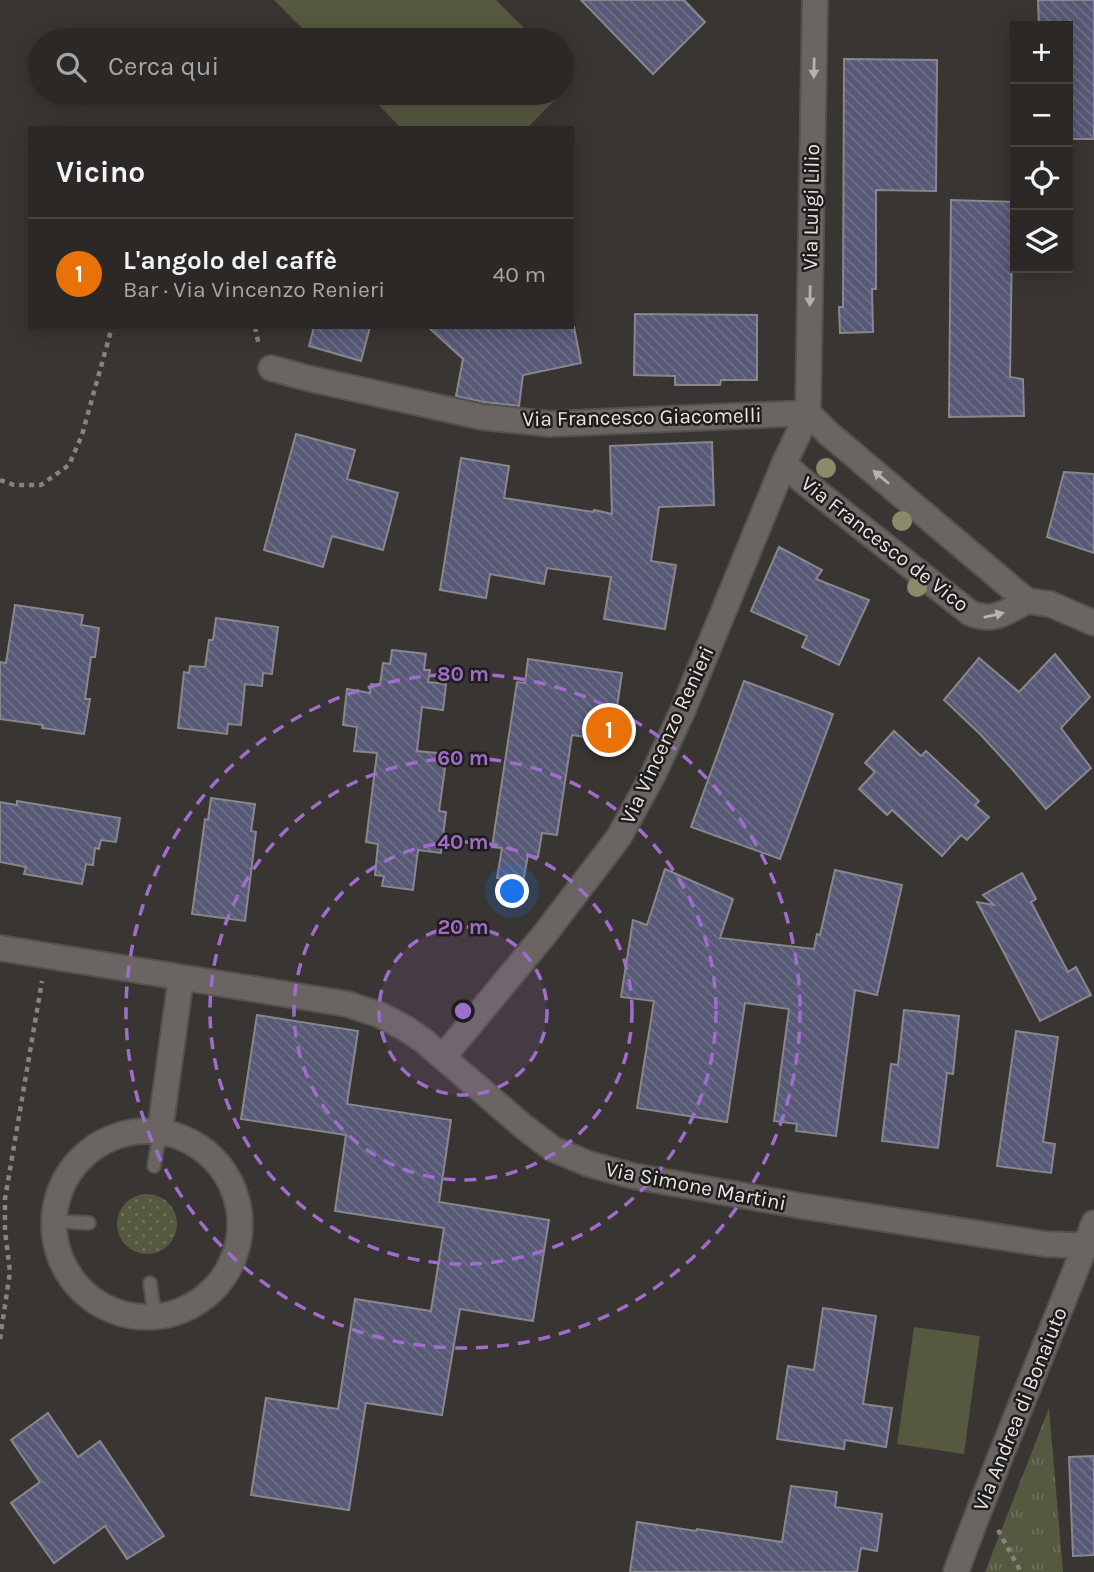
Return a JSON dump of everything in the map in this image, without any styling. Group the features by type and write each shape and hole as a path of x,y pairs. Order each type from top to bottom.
{"street":[{"name":"Via Luigi Lilio","path":"808,413 815,0"},
{"name":"Via Francesco Giacomelli","path":"271,368 482,417 550,424 808,413"},
{"name":"Via Vincenzo Renieri","path":"444,1056 544,935 618,837 654,773 683,710 784,464 808,413"},
{"path":"808,413 828,433 1027,601 1051,604 1094,623"},
{"name":"Via Francesco de Vico","path":"784,464 970,613 979,617 995,618 1027,601"},
{"name":"Via Simone Martini","path":"0,948 348,1004 380,1015 405,1028 444,1056 553,1149 589,1164 633,1176 802,1206 1045,1244 1089,1246"},
{"path":"160,1131 181,978"},
{"path":"132,1131 160,1131 184,1138 206,1152 223,1171 235,1194 240,1219 233,1257 213,1290 191,1306 175,1313 143,1317 113,1311 90,1297 71,1278 59,1254 53,1221 56,1200 67,1175 84,1154 107,1139 132,1131"},
{"path":"1089,1246 1094,1223"},
{"name":"Via Andrea di Bonaiuto","path":"956,1572 982,1500 1089,1246"}],"lane":[{"path":"154,1166 160,1131"},
{"path":"53,1221 89,1223"},
{"path":"150,1283 155,1317"}],"path":[{"path":"0,480 14,485 41,485 69,465 82,435 111,329"},
{"path":"0,1339 10,1272 5,1231 5,1199 46,956"},
{"path":"982,1500 1021,1572"}],"green space":[{"path":"274,0 496,0 524,28 302,28"},
{"path":"379,105 550,105 529,126 399,126"},
{"path":"147,1194 164,1199 172,1207 177,1224 172,1241 164,1249 147,1254 130,1249 122,1241 117,1224 122,1207 130,1199"},
{"path":"914,1327 980,1336 964,1454 897,1444"},
{"path":"1049,1408 1063,1572 985,1572"}],"building":[{"path":"581,0 684,0 705,22 653,74"},
{"path":"1038,0 1094,0 1094,139 1073,139 1073,21 1039,21"},
{"path":"844,59 937,60 936,191 876,190 873,332 840,333 839,307 843,307"},
{"path":"951,200 1010,202 1010,377 1023,379 1024,416 949,417"},
{"path":"635,314 757,315 757,380 721,380 720,385 675,385 675,376 634,375"},
{"path":"574,327 581,363 523,375 519,406 456,396 463,359 430,329"},
{"path":"313,329 369,329 361,361 309,346"},
{"path":"296,434 355,450 347,479 398,493 383,550 332,536 323,567 264,550"},
{"path":"712,442 714,505 659,507 651,561 676,565 665,629 604,619 611,577 547,568 544,584 490,574 486,598 440,590 461,458 509,466 504,498 612,514 610,446"},
{"path":"1064,472 1094,474 1094,553 1047,537"},
{"path":"779,547 822,570 816,579 869,600 839,665 802,647 807,636 751,611"},
{"path":"15,605 83,615 81,625 99,628 95,657 91,657 85,699 90,699 84,734 0,719 0,662 6,663"},
{"path":"216,618 278,627 272,674 263,673 262,686 245,684 241,725 228,724 227,734 178,728 184,672 189,673 190,666 205,667"},
{"path":"392,650 426,654 424,670 430,670 428,682 446,684 443,710 422,707 417,751 447,754 439,811 446,812 441,853 418,850 413,890 382,886 384,876 375,875 378,844 366,842 377,753 354,751 357,727 343,725 347,689 370,693 371,684 380,685 383,663 390,664"},
{"path":"1055,654 1090,697 1061,728 1091,768 1046,809 980,734 944,700 979,658 1019,692"},
{"path":"528,659 622,673 612,741 572,735 557,835 542,833 538,857 528,855 523,882 497,878 502,848 492,847 517,682 525,683"},
{"path":"744,681 833,714 780,859 691,827"},
{"path":"894,731 921,756 926,751 979,801 975,805 989,817 967,840 961,835 942,856 892,810 887,815 859,789 875,772 865,763"},
{"path":"211,798 255,804 251,831 256,832 245,921 192,914 205,819 208,820"},
{"path":"17,801 120,818 116,842 101,840 99,849 95,848 93,865 86,864 82,884 24,874 26,867 0,862 0,802 17,805"},
{"path":"665,869 733,899 720,938 814,949 817,934 820,935 835,870 902,885 877,995 855,990 836,1136 796,1131 797,1124 774,1121 789,1009 745,1003 727,1122 637,1108 654,1001 621,997 633,920 647,925"},
{"path":"1022,873 1036,899 1031,902 1068,972 1076,967 1091,995 1040,1021 977,902 994,905 983,895"},
{"path":"904,1010 959,1016 953,1074 947,1073 938,1148 882,1141 891,1064 898,1065"},
{"path":"257,1015 358,1031 347,1104 451,1120 439,1202 549,1220 533,1321 460,1309 442,1415 366,1403 349,1510 251,1495 266,1398 338,1409 355,1299 431,1311 444,1228 335,1211 346,1135 241,1119"},
{"path":"1016,1031 1058,1037 1043,1142 1055,1144 1051,1173 997,1166"},
{"path":"823,1308 876,1316 863,1404 892,1408 886,1447 845,1440 844,1449 777,1439 788,1366 814,1370"},
{"path":"48,1413 78,1457 100,1441 164,1536 127,1559 105,1526 54,1563 11,1503 40,1482 11,1440"},
{"path":"1094,1456 1094,1555 1073,1556 1069,1457"},
{"path":"791,1486 837,1492 835,1507 882,1514 877,1551 861,1548 857,1572 630,1572 637,1522 782,1542"}],"place":[{"name":"L'angolo del caffè","path":"609,730"}]}
